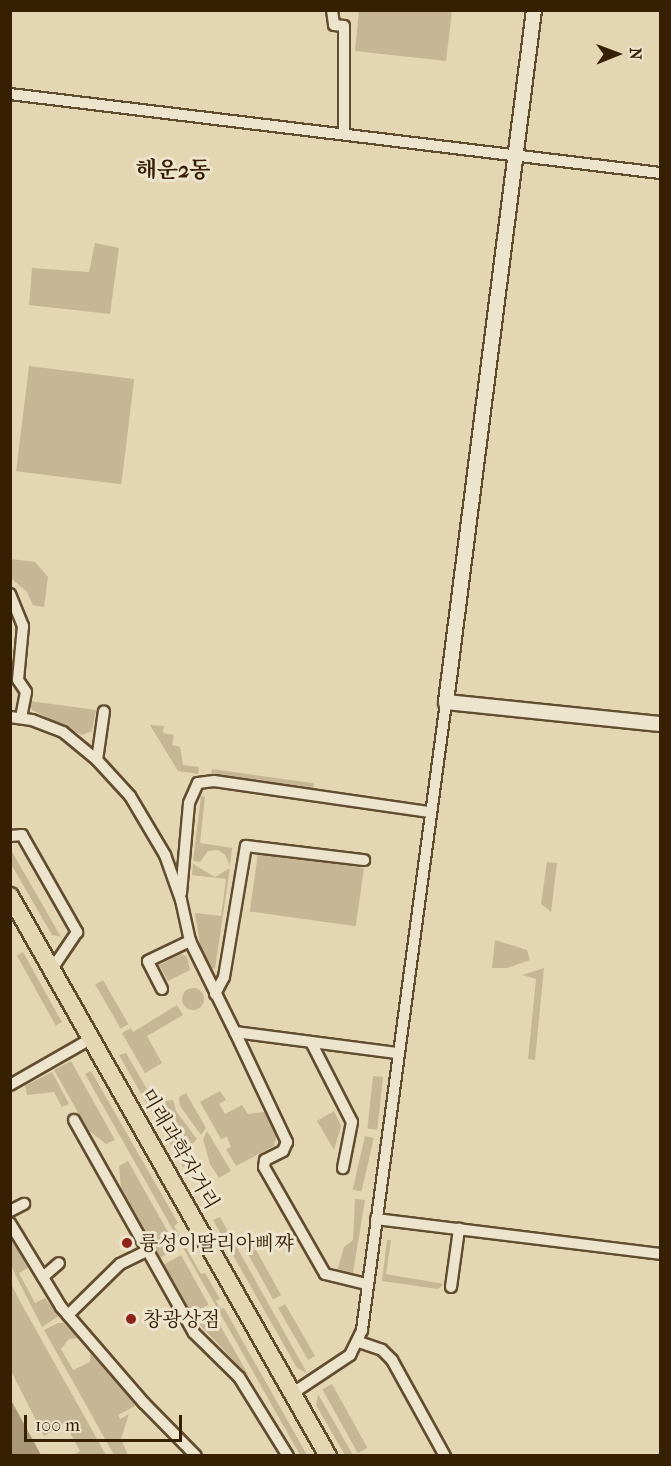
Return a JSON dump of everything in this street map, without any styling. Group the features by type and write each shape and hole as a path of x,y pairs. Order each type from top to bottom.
{"main road":[{"name":"미래과학자거리","path":"10,896 328,1455"}],"street":[{"path":"332,10 334,25 344,26 344,134"},
{"path":"293,1393 350,1355 359,1342 446,702 534,10"},
{"path":"10,94 660,173"},
{"path":"10,594 22,626 14,682 26,692 16,718 63,732 97,760 130,796 165,855 181,900 190,941 287,1142 283,1150 265,1160 264,1167 325,1274 366,1284"},
{"path":"446,702 660,724"},
{"path":"97,760 104,711"},
{"path":"181,900 189,803 198,783 214,782 430,813"},
{"path":"10,836 22,835 77,932 52,969"},
{"path":"215,994 224,977 246,846 364,860"},
{"path":"162,989 148,961 190,941"},
{"path":"235,1032 397,1053"},
{"path":"10,1085 92,1038"},
{"path":"311,1042 352,1122 343,1168"},
{"path":"74,1120 137,1230 145,1252 194,1333 239,1377 288,1455"},
{"path":"10,1211 24,1204"},
{"path":"376,1219 660,1254"},
{"path":"10,1223 68,1315 144,1403 196,1455"},
{"path":"451,1287 459,1228"},
{"path":"68,1315 120,1264 145,1252"},
{"path":"43,1277 60,1263"},
{"path":"359,1342 382,1350 392,1360 445,1455"}],"shaded area":[{"path":"359,11 452,11 446,61 355,51"},
{"path":"95,243 119,248 110,314 29,305 32,268 89,272"},
{"path":"29,366 134,379 121,484 16,471"},
{"path":"11,559 35,562 48,577 44,607 33,605 27,592 11,578"},
{"path":"29,701 96,710 92,731 82,735 32,710"},
{"path":"150,725 164,726 163,733 174,735 172,745 180,747 183,765 199,767 198,774 178,771"},
{"path":"212,769 314,783 313,790 211,776"},
{"path":"201,796 205,797 200,843 232,848 230,866 225,855 218,850 208,851 200,862 193,861"},
{"path":"11,850 61,937 52,935 11,864"},
{"path":"258,853 364,868 356,926 250,911"},
{"path":"547,862 557,863 551,912 541,904"},
{"path":"193,864 215,877 230,868 215,969 209,967 200,945 195,913 221,916 226,879 192,875"},
{"path":"495,940 527,950 530,960 507,968 492,968"},
{"path":"23,952 62,1022 56,1025 17,955"},
{"path":"181,954 187,956 190,970 168,981 159,965"},
{"path":"544,968 535,1060 528,1059 536,979 522,975"},
{"path":"103,980 128,1024 121,1029 95,984"},
{"path":"189,988 197,988 204,995 204,1003 197,1010 189,1010 182,1003 182,995"},
{"path":"177,1005 183,1015 147,1036 162,1063 145,1073 122,1033 131,1028 133,1032"},
{"path":"126,1053 205,1190 188,1165 183,1167 119,1055"},
{"path":"71,1061 115,1140 106,1144 88,1130 54,1070"},
{"path":"91,1071 178,1223 174,1226 201,1274 205,1273 220,1299 216,1301 221,1309 224,1308 307,1455 300,1455 85,1074"},
{"path":"52,1072 69,1104 62,1107 54,1092 27,1095 25,1086"},
{"path":"373,1076 383,1077 377,1130 367,1129"},
{"path":"220,1091 226,1100 219,1104 225,1114 242,1105 248,1114 264,1112 277,1134 274,1146 236,1166 226,1149 231,1147 227,1137 221,1139 200,1102"},
{"path":"186,1093 206,1128 201,1135 180,1106 179,1097"},
{"path":"173,1100 176,1111 197,1139 188,1148 161,1101"},
{"path":"334,1111 341,1126 334,1150 317,1121"},
{"path":"207,1131 231,1171 219,1178 210,1164 203,1139"},
{"path":"365,1136 374,1138 361,1192 353,1190"},
{"path":"128,1161 177,1248 160,1258 121,1189 119,1166"},
{"path":"355,1199 365,1200 353,1273 337,1271 344,1247 353,1240"},
{"path":"220,1217 307,1373 297,1368 213,1220"},
{"path":"11,1238 28,1268 19,1273 35,1303 45,1298 59,1316 42,1327 11,1266"},
{"path":"250,1239 281,1295 273,1299 242,1243"},
{"path":"387,1240 391,1240 386,1274 444,1284 438,1289 382,1281"},
{"path":"181,1255 209,1305 191,1315 164,1265"},
{"path":"10,1282 106,1455 74,1455 80,1451 65,1423 44,1436 11,1371"},
{"path":"285,1304 315,1356 308,1360 278,1308"},
{"path":"213,1313 249,1376 197,1322"},
{"path":"58,1323 64,1323 78,1338 69,1339 61,1349 73,1370 90,1362 90,1353 134,1402 135,1406 118,1415 120,1419 129,1414 121,1439 128,1455 114,1455 44,1330"},
{"path":"332,1384 367,1448 358,1453 322,1389"},
{"path":"318,1394 353,1455 345,1455 316,1405"},
{"path":"11,1400 41,1455 11,1455"}],"place":[{"name":"륭성이딸리아삐쨔","path":"127,1243"},
{"name":"창광상점","path":"131,1319"}],"district":[{"name":"해운2동","path":"173,171"}]}
